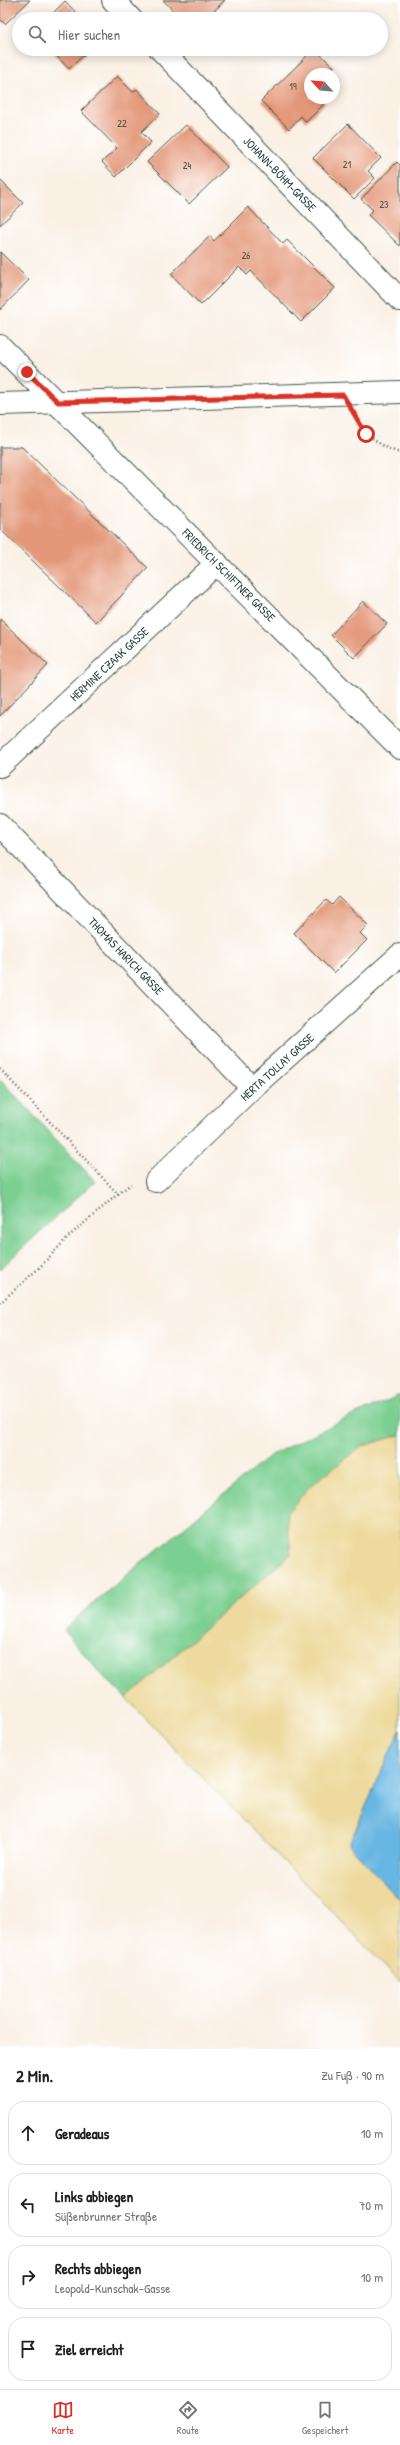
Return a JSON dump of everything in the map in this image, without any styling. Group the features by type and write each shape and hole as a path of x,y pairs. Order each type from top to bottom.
{"street":[{"path":"113,0 124,12"},
{"name":"JOHANN-BÖHM-GASSE","path":"167,56 400,300"},
{"name":"FRIEDRICH SCHIFTNER GASSE","path":"0,346 58,402 400,748"},
{"path":"0,404 343,395 400,392"},
{"name":"HERMINE CZAAK GASSE","path":"0,766 217,563"},
{"name":"THOMAS HARICH GASSE","path":"0,825 252,1088"},
{"name":"HERTA TOLLAY GASSE","path":"156,1181 252,1088 400,955"}],"path":[{"path":"343,395 366,434 387,449 400,453"},
{"path":"0,1069 118,1194 68,1237 40,1267 0,1303"}],"green space":[{"path":"0,1079 95,1181 0,1269"},
{"path":"400,1395 400,1435 363,1446 287,1513 291,1554 126,1698 99,1672 64,1630 85,1610 271,1455 347,1418"}],"sand":[{"path":"400,1435 400,1730 349,1844 400,1900 400,1982 126,1698 291,1554 287,1513 310,1486 363,1446"}],"water":[{"path":"400,1730 400,1900 349,1845"}],"building":[{"path":"0,0 30,0 18,12 12,12 12,17 5,24 0,19"},
{"path":"163,0 225,0 213,12 174,12"},
{"path":"65,1 75,12 54,12"},
{"path":"57,56 83,56 69,69"},
{"path":"307,56 322,56 334,67 304,68 304,104 324,104 306,122 301,116 289,129 261,101"},
{"path":"117,76 133,92 137,89 160,114 141,132 151,142 116,177 102,162 117,148 81,111"},
{"path":"348,124 381,158 368,171 375,178 354,199 313,158"},
{"path":"186,125 227,167 189,204 147,162"},
{"path":"397,162 400,165 400,246 368,215 373,210 361,199"},
{"path":"0,180 23,203 0,225"},
{"path":"248,207 283,244 287,240 335,288 301,322 251,271 247,275 239,267 201,305 171,274 210,236 214,241"},
{"path":"0,252 29,280 0,310"},
{"path":"0,447 22,447 148,568 96,622 0,529"},
{"path":"363,601 387,624 354,658 331,635"},
{"path":"0,619 48,665 0,716"},
{"path":"339,897 368,925 360,933 367,940 334,973 294,933 326,900 332,905"}],"route":[{"path":"27,372 58,402 343,395 366,434"}]}
